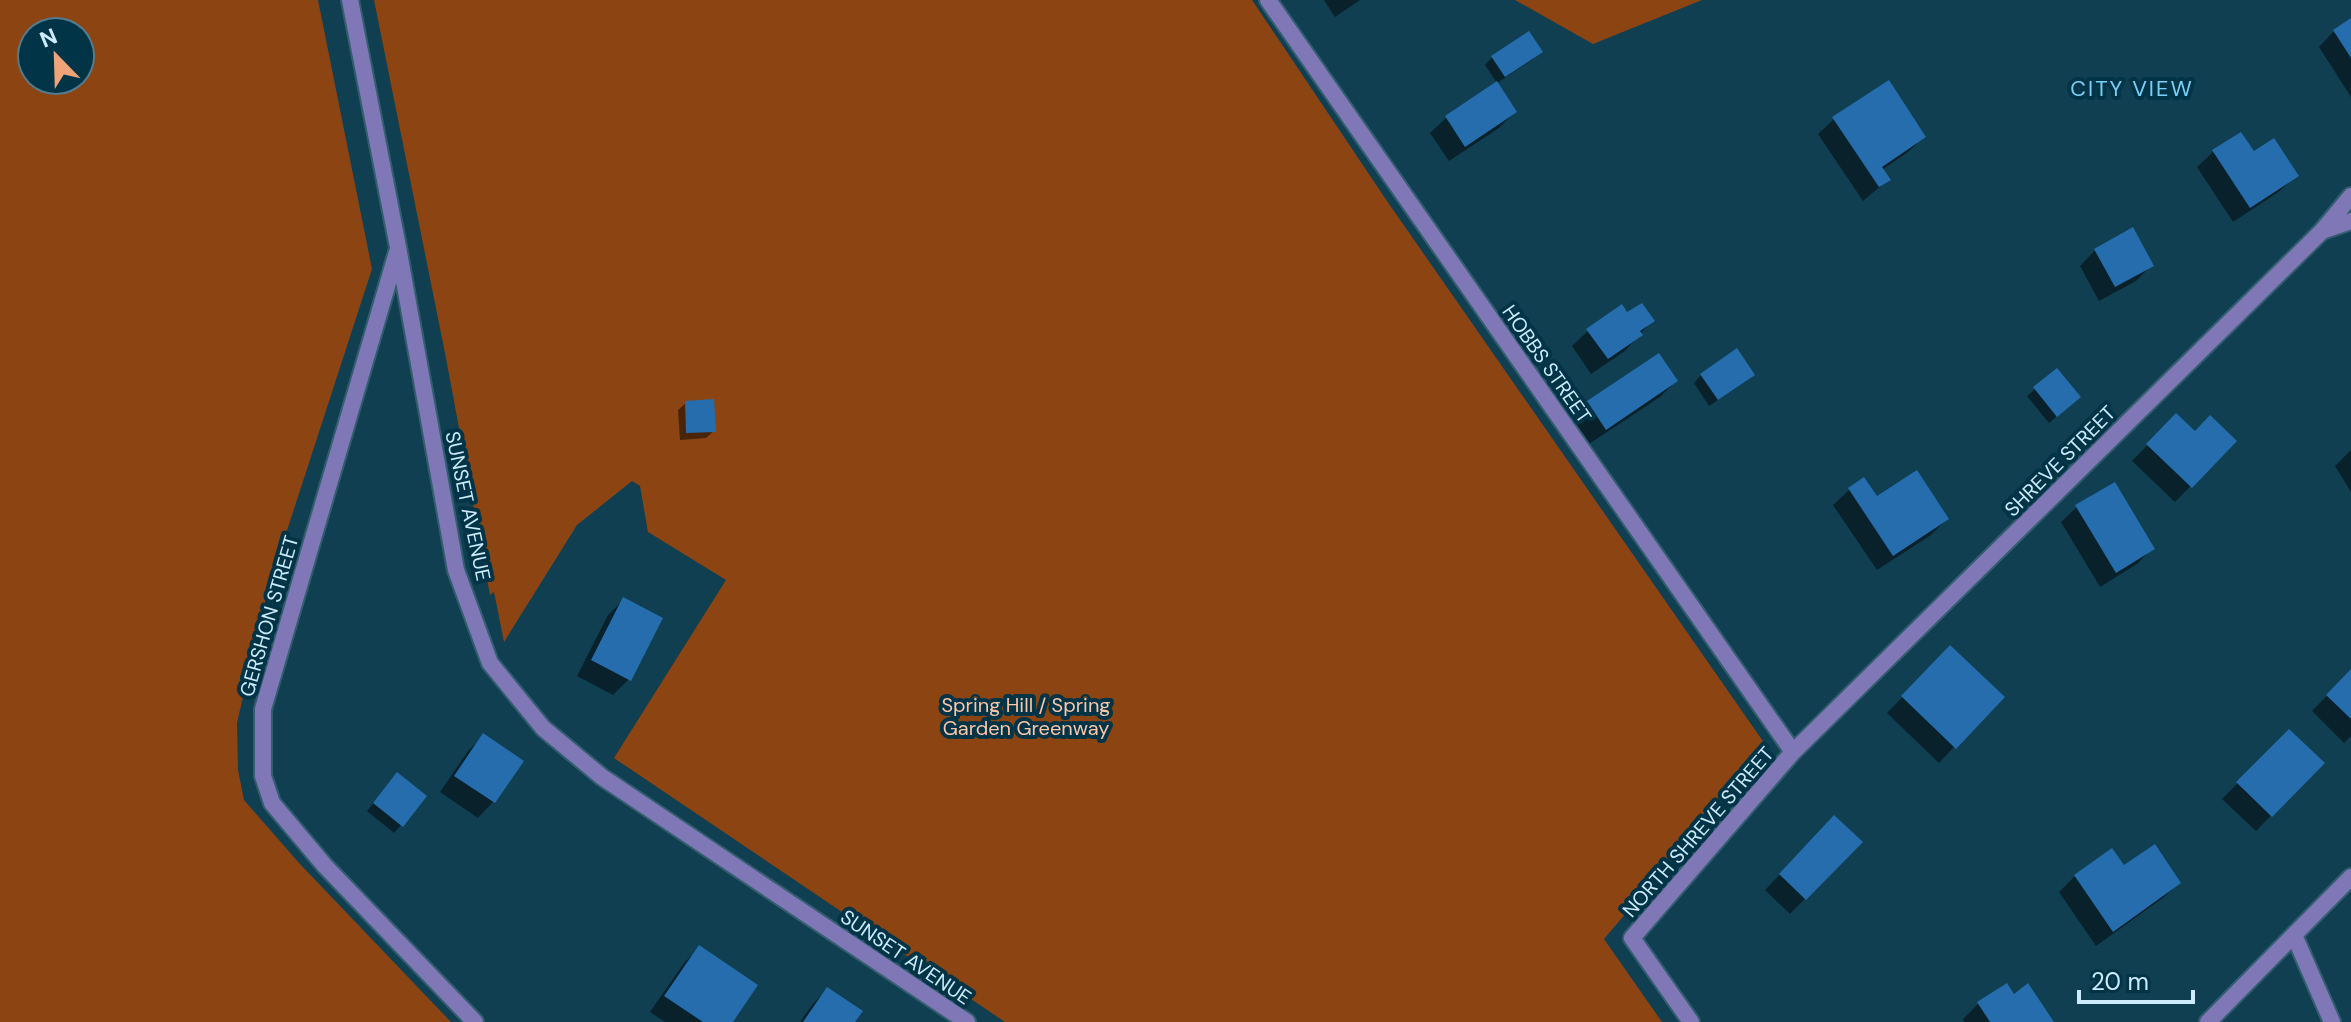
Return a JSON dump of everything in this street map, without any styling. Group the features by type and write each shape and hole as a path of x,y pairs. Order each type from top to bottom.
{"street":[{"name":"SUNSET AVENUE","path":"350,0 456,570 490,663 543,728 602,777 967,1022"},
{"name":"HOBBS STREET","path":"1268,0 1793,752"},
{"name":"SHREVE STREET","path":"1793,752 2322,231 2351,196"},
{"path":"2322,231 2351,221"},
{"name":"GERSHON STREET","path":"398,247 263,709 263,776 272,803 325,866 475,1022"},
{"name":"NORTH SHREVE STREET","path":"1691,1022 1632,938 1793,752"},
{"path":"2208,1022 2351,877"},
{"path":"2294,935 2332,1022"}],"green space":[{"path":"0,0 318,0 372,269 268,589 237,723 238,770 244,800 300,864 451,1022 0,1022"},
{"name":"Spring Hill / Spring Garden Greenway","path":"374,0 1252,0 1387,201 1767,747 1604,939 1662,1022 1005,1022 614,758 726,580 648,532 640,486 632,481 577,525 504,642 494,592 490,595"},
{"path":"1515,0 1702,0 1593,44"}],"building":[{"path":"2351,18 2351,58 2333,30"},
{"path":"1529,31 1543,52 1505,77 1491,56"},
{"path":"1889,80 1926,137 1882,167 1891,180 1879,187 1832,117"},
{"path":"1497,81 1517,112 1465,147 1445,116"},
{"path":"2241,132 2254,151 2274,138 2299,176 2250,208 2212,150"},
{"path":"2133,227 2154,266 2115,287 2094,249"},
{"path":"1642,303 1655,321 1640,331 1643,335 1608,359 1586,329 1622,304 1627,312"},
{"path":"1737,348 1755,375 1718,400 1700,374"},
{"path":"1659,353 1678,381 1606,430 1587,401"},
{"path":"2057,368 2081,397 2057,417 2033,387"},
{"path":"714,399 716,432 686,433 685,401"},
{"path":"2176,413 2195,431 2210,415 2237,441 2192,488 2146,444"},
{"path":"1917,470 1949,519 1893,556 1848,488 1864,477 1877,496"},
{"path":"2115,482 2155,549 2116,573 2075,505"},
{"path":"623,597 663,618 631,681 591,660"},
{"path":"1950,645 2005,697 1956,749 1901,696"},
{"path":"2351,669 2351,719 2326,695"},
{"path":"2289,729 2325,763 2272,817 2236,782"},
{"path":"483,733 524,761 495,803 454,776"},
{"path":"397,772 427,796 403,827 373,803"},
{"path":"1834,815 1863,842 1806,900 1779,874"},
{"path":"2155,844 2181,883 2113,932 2074,875 2112,848 2124,865"},
{"path":"699,945 758,985 733,1022 703,1022 664,996"},
{"path":"2007,983 2014,994 2028,983 2054,1022 1990,1022 1977,1002"},
{"path":"827,987 863,1011 855,1022 803,1022"}],"district":[{"name":"CITY VIEW","path":"2132,88"}]}
